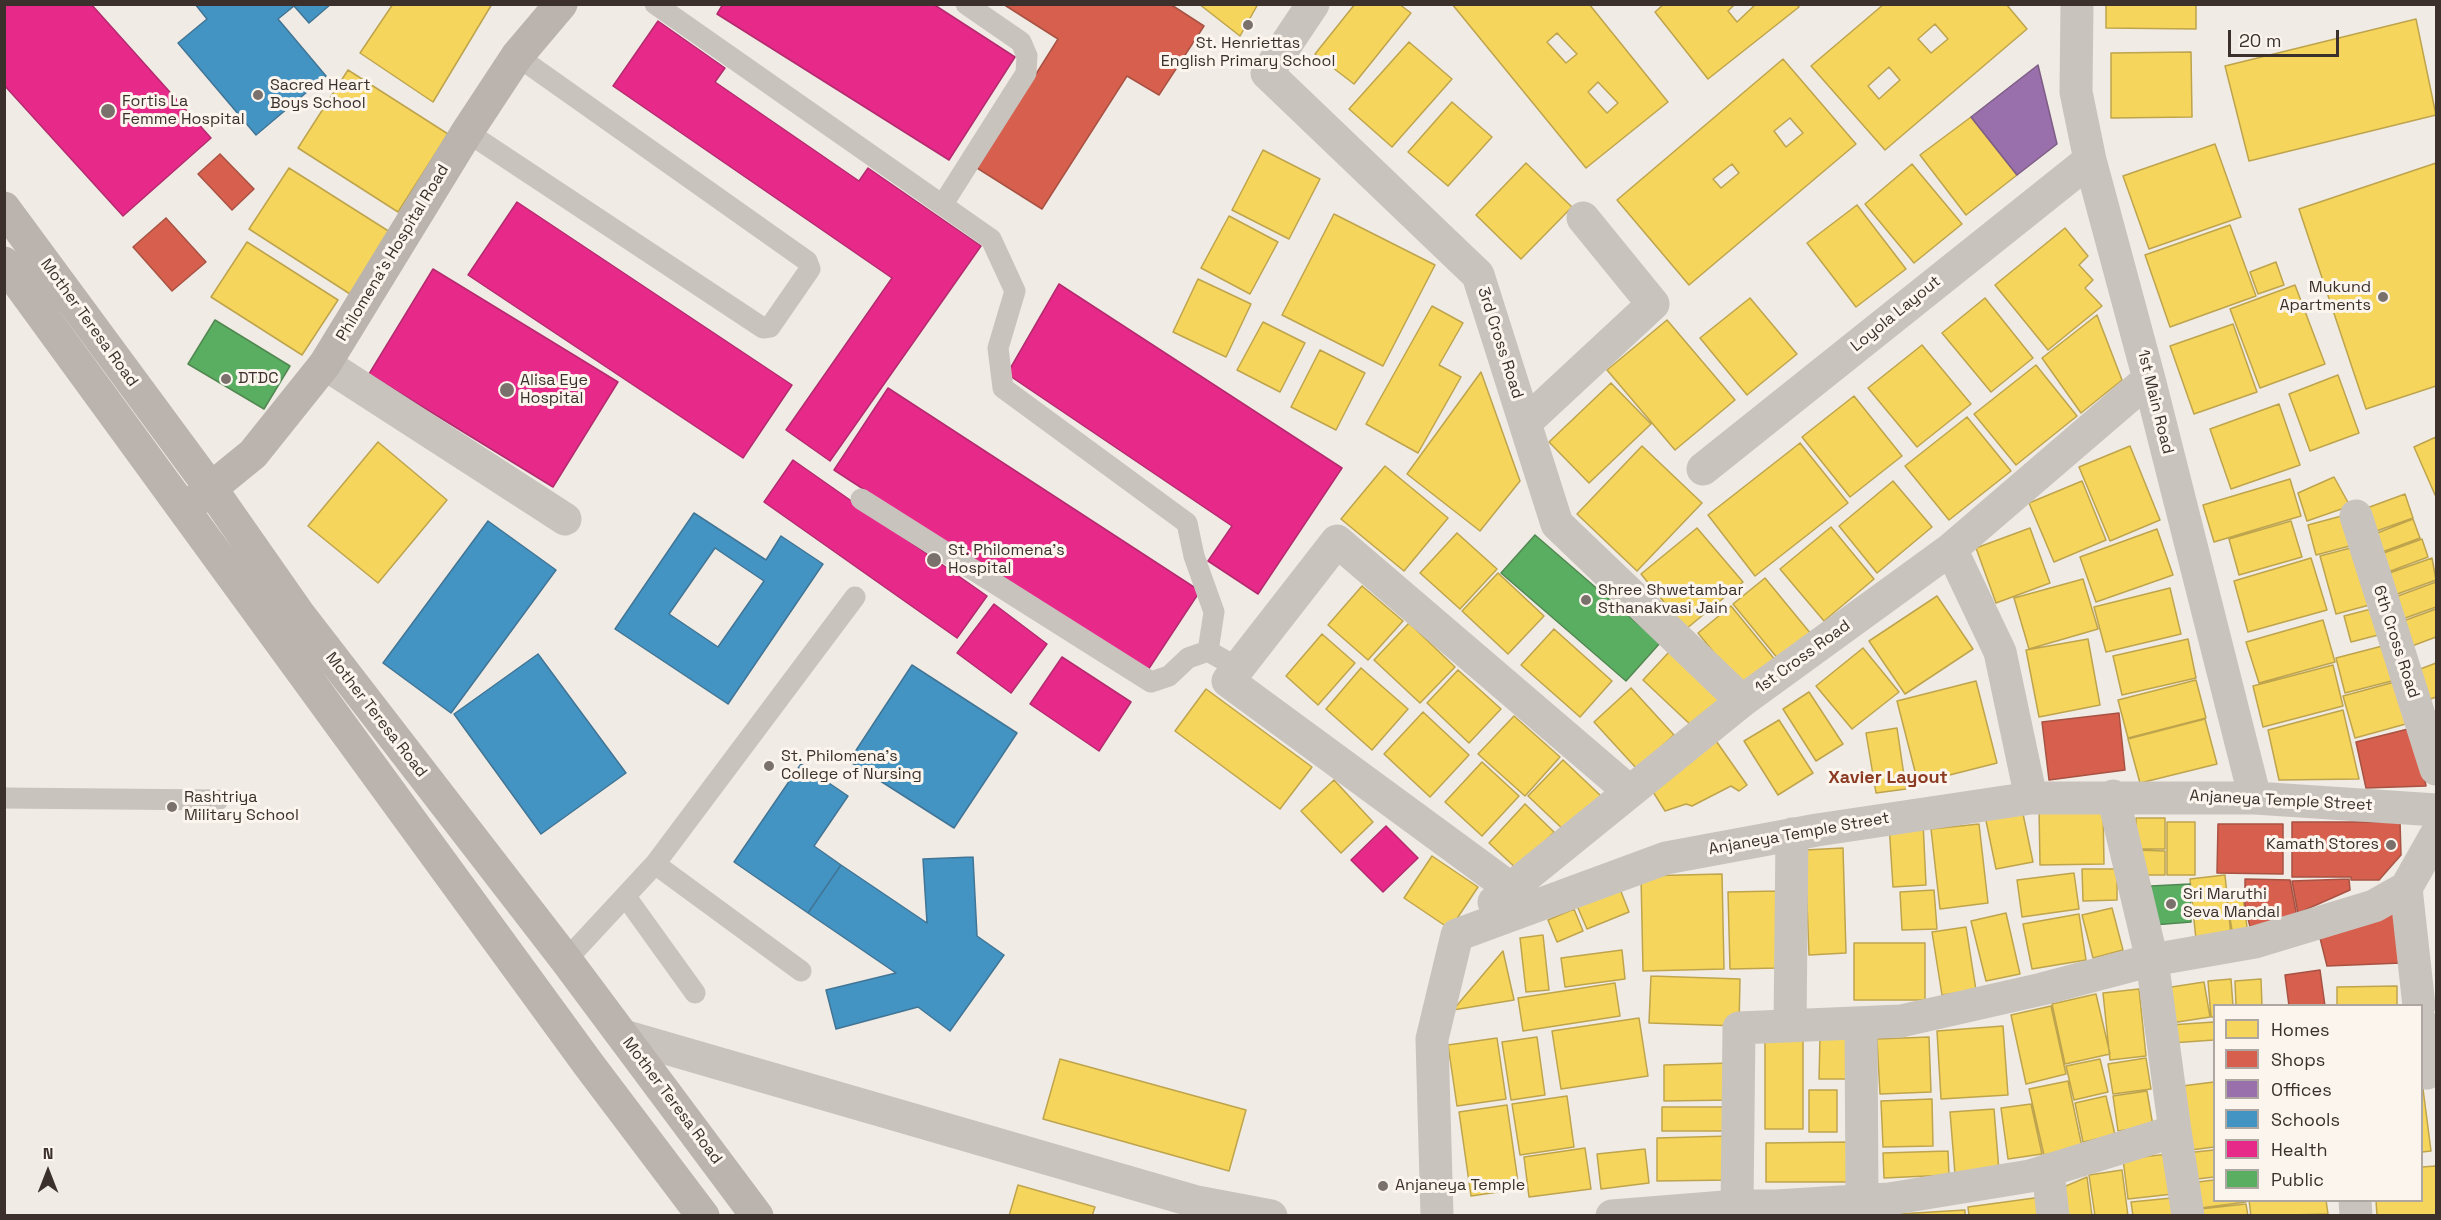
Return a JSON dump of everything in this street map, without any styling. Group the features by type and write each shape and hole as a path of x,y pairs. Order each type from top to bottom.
{"street":[{"name":"Philomena's Hospital Road","path":"184,510 212,490 253,454 325,364 467,132 517,56 561,4"},
{"name":"3rd Cross Road","path":"1313,4 1267,73 1478,275 1557,524 1742,701"},
{"name":"1st Main Road","path":"2077,4 2076,92 2090,160 2149,379 2255,798"},
{"name":"Loyola Layout","path":"1703,469 2090,160"},
{"name":"Mother Teresa Road","path":"4,208 212,490 298,613 624,1036 757,1215"},
{"path":"1526,422 1653,304 1583,218"},
{"name":"Mother Teresa Road","path":"4,263 589,1065 703,1215"},
{"path":"325,364 565,519"},
{"name":"1st Cross Road","path":"1457,935 1510,888 1742,701 1951,549 2149,379"},
{"name":"6th Cross Road","path":"2356,516 2436,769"},
{"path":"1510,888 1228,681 1337,541 1629,791"},
{"path":"1951,549 2000,652 2031,798"},
{"path":"2113,796 2152,960 2188,1215"},
{"name":"Anjaneya Temple Street","path":"1457,935 1666,858 1792,834 2031,798 2113,796 2255,798 2436,810"},
{"path":"1790,1026 1792,834"},
{"path":"1737,1206 1738,1028 1901,1021 2042,989 2152,960 2255,942 2374,906 2406,888 2436,835"},
{"path":"2406,888 2420,1004"},
{"path":"1437,1215 1432,1039 1457,935"},
{"path":"1861,1023 1880,1205"},
{"path":"624,1036 1197,1202 1271,1215"},
{"path":"2423,1040 2427,1073 2423,1072"},
{"path":"1623,1215 1737,1206 1880,1205 2030,1176 2175,1131"},
{"path":"2048,1170 2054,1215"}],"lane":[{"path":"655,4 990,239 1015,291 998,348 1003,388 1187,523 1194,556 1214,612 1208,651"},
{"path":"943,204 1026,73 1028,56 1021,42 966,4"},
{"path":"467,132 763,328 770,327 810,269 807,261 517,56"},
{"path":"861,499 1150,682 1169,676 1188,658 1208,651 1238,668"},
{"path":"566,960 655,864 855,597"},
{"path":"4,798 218,800"},
{"path":"655,864 801,971"},
{"path":"626,897 695,993"}],"building: Homes":[{"path":"393,4 492,4 433,102 360,53"},
{"path":"1199,4 1258,4 1240,36"},
{"path":"1355,4 1399,4 1411,13 1354,84 1315,54"},
{"path":"1452,4 1589,4 1668,102 1586,168","holes":["1557,33 1577,54 1566,63 1547,42","1598,82 1618,103 1607,113 1588,92"]},
{"path":"1664,4 1735,4 1728,11 1737,22 1756,4 1797,4 1799,7 1708,79 1655,12"},
{"path":"1884,4 2006,4 2027,29 1885,150 1811,66","holes":["1935,24 1948,39 1931,53 1918,39","1889,67 1900,80 1879,99 1868,86"]},
{"path":"2106,4 2196,4 2196,29 2106,28"},
{"path":"2416,19 2436,115 2249,161 2225,66"},
{"path":"1409,42 1452,79 1392,147 1349,109"},
{"path":"2191,52 2192,117 2111,118 2111,53"},
{"path":"1783,59 1856,144 1689,285 1617,200","holes":["1790,118 1803,133 1786,147 1774,131","1732,164 1739,173 1721,188 1713,179"]},
{"path":"348,70 448,134 398,212 298,148"},
{"path":"1452,102 1492,137 1448,186 1408,152"},
{"path":"1971,117 2017,175 1966,215 1920,155"},
{"path":"2215,144 2241,217 2149,249 2123,176"},
{"path":"1263,150 1320,179 1289,239 1232,210"},
{"path":"1526,163 1572,207 1521,259 1476,215"},
{"name":"Mukund Apartments","path":"2436,163 2436,386 2366,409 2299,209"},
{"path":"1912,164 1962,224 1914,263 1865,204"},
{"path":"289,168 390,232 350,294 249,229"},
{"path":"1857,205 1906,269 1856,307 1807,243"},
{"path":"1334,214 1435,265 1383,366 1282,315"},
{"path":"1229,216 1278,242 1250,294 1201,268"},
{"path":"2230,225 2256,296 2170,327 2145,255"},
{"path":"2065,228 2088,256 2079,265 2093,280 2085,288 2102,306 2048,350 1995,285"},
{"path":"247,242 338,300 302,355 211,297"},
{"path":"2276,262 2284,285 2258,294 2250,272"},
{"path":"1198,279 1251,304 1226,357 1173,332"},
{"path":"2295,285 2325,364 2260,388 2230,309"},
{"path":"1750,298 1797,354 1747,395 1700,338"},
{"path":"1985,298 2033,358 1991,392 1942,333"},
{"path":"1432,306 1463,323 1439,365 1461,377 1418,453 1366,424"},
{"path":"2097,315 2122,380 2081,413 2042,358"},
{"path":"1667,320 1735,400 1675,450 1607,370"},
{"path":"1263,322 1305,343 1280,392 1237,370"},
{"path":"2233,324 2257,392 2194,414 2170,346"},
{"path":"1922,345 1971,404 1917,447 1868,388"},
{"path":"1320,350 1365,373 1336,430 1291,407"},
{"path":"2036,365 2077,416 2016,465 1974,414"},
{"path":"1481,372 1520,481 1480,531 1407,474"},
{"path":"2338,375 2359,433 2310,451 2289,394"},
{"path":"1611,383 1651,424 1589,483 1549,442"},
{"path":"1854,396 1902,456 1850,497 1802,437"},
{"path":"2279,404 2300,465 2231,489 2210,429"},
{"path":"1967,417 2011,471 1949,520 1905,466"},
{"path":"2436,437 2436,497 2414,447"},
{"path":"378,442 447,500 378,583 308,526"},
{"path":"1800,443 1848,503 1755,576 1708,515"},
{"path":"1642,446 1702,503 1637,571 1577,514"},
{"path":"2130,446 2160,520 2110,541 2079,467"},
{"path":"1385,466 1448,518 1404,571 1341,519"},
{"path":"2334,477 2350,506 2307,521 2298,493"},
{"path":"2290,479 2301,516 2214,542 2203,505"},
{"path":"1893,481 1932,527 1877,573 1839,526"},
{"path":"2082,481 2106,540 2054,562 2029,503"},
{"path":"2405,494 2413,518 2365,535 2356,512"},
{"path":"2349,514 2357,544 2316,555 2308,525"},
{"path":"2413,519 2420,538 2374,555 2367,537"},
{"path":"2291,521 2302,557 2239,575 2229,539"},
{"path":"1831,527 1874,579 1824,621 1780,569"},
{"path":"1697,528 1743,582 1686,629 1641,574"},
{"path":"2030,528 2050,583 1996,603 1976,548"},
{"path":"2157,529 2173,575 2096,602 2080,557"},
{"path":"1457,533 1497,569 1460,609 1420,573"},
{"path":"2422,539 2428,557 2380,575 2373,557"},
{"path":"2362,545 2377,603 2336,614 2320,556"},
{"path":"2311,558 2327,610 2248,632 2234,581"},
{"path":"2432,558 2436,580 2389,597 2381,576"},
{"path":"1498,573 1544,616 1508,654 1462,611"},
{"path":"1765,578 1811,634 1779,660 1733,604"},
{"path":"2083,579 2098,629 2029,649 2014,598"},
{"path":"2436,582 2436,607 2394,622 2387,600"},
{"path":"1362,586 1403,621 1368,660 1328,625"},
{"path":"2170,588 2181,634 2106,652 2094,607"},
{"path":"1937,596 1973,649 1905,694 1869,641"},
{"path":"1731,606 1776,661 1743,688 1698,633"},
{"path":"2379,607 2386,633 2351,642 2344,616"},
{"path":"2436,609 2436,637 2404,649 2395,624"},
{"path":"2323,620 2335,662 2259,683 2246,642"},
{"path":"1409,623 1455,667 1420,703 1374,660"},
{"path":"1554,629 1612,681 1580,717 1521,665"},
{"path":"1322,634 1355,663 1318,705 1286,676"},
{"path":"2088,639 2100,705 2039,717 2026,650"},
{"path":"2188,639 2196,678 2122,695 2113,656"},
{"path":"2394,643 2403,678 2345,693 2336,658"},
{"path":"1863,648 1899,692 1852,729 1816,686"},
{"path":"1670,651 1722,699 1694,728 1643,680"},
{"path":"2436,663 2436,697 2420,703 2410,673"},
{"path":"2333,665 2343,706 2263,727 2253,686"},
{"path":"1361,668 1408,709 1372,750 1326,709"},
{"path":"1458,670 1501,709 1469,743 1427,703"},
{"path":"2196,680 2206,718 2128,738 2118,700"},
{"path":"2402,680 2413,722 2355,738 2343,696"},
{"path":"1976,681 1997,763 1918,783 1897,701"},
{"path":"1631,688 1674,735 1637,769 1594,722"},
{"path":"1206,689 1312,767 1280,809 1175,731"},
{"path":"1809,692 1843,744 1816,761 1783,709"},
{"path":"2343,710 2359,779 2279,780 2268,730"},
{"path":"1423,712 1469,755 1430,797 1384,754"},
{"path":"1514,716 1560,757 1525,796 1478,754"},
{"path":"2205,719 2217,764 2140,783 2128,739"},
{"path":"1779,720 1813,773 1778,795 1744,741"},
{"path":"1897,728 1906,789 1876,793 1866,733"},
{"path":"1714,738 1747,785 1739,791 1731,786 1692,806 1686,804 1665,811 1650,787"},
{"path":"1563,760 1601,796 1566,832 1528,796"},
{"path":"1482,762 1519,796 1482,836 1445,802"},
{"path":"1334,780 1373,822 1341,853 1301,811"},
{"path":"1525,804 1554,832 1518,870 1489,843"},
{"path":"2039,807 2103,807 2104,864 2040,865"},
{"path":"2022,809 2033,862 1996,869 1985,816"},
{"path":"2136,818 2165,818 2165,849 2136,849"},
{"path":"1923,822 1926,885 1893,887 1889,824"},
{"path":"2167,822 2195,822 2195,875 2167,875"},
{"path":"1979,824 1988,903 1940,909 1931,829"},
{"path":"1843,848 1846,953 1809,955 1805,850"},
{"path":"2135,850 2165,851 2165,875 2134,875"},
{"path":"1432,856 1478,887 1450,929 1404,898"},
{"path":"2082,869 2117,869 2117,900 2083,901"},
{"path":"2074,873 2079,909 2022,917 2017,880"},
{"path":"1722,874 1724,969 1643,971 1641,876"},
{"path":"2225,875 2231,936 2196,940 2190,879"},
{"path":"1618,884 1629,912 1587,929 1575,901"},
{"path":"1934,890 1937,929 1902,930 1900,892"},
{"path":"1777,891 1779,968 1730,969 1728,892"},
{"path":"2243,898 2248,934 2233,936 2227,900"},
{"path":"2112,908 2123,950 2093,958 2082,915"},
{"path":"1574,909 1583,931 1557,942 1548,920"},
{"path":"2006,913 2020,974 1986,981 1971,921"},
{"path":"2079,914 2086,960 2032,969 2023,924"},
{"path":"1966,927 1976,990 1942,995 1932,932"},
{"path":"1543,935 1549,990 1526,992 1520,938"},
{"path":"1854,943 1925,943 1925,1000 1854,1000"},
{"path":"1622,950 1625,979 1565,987 1561,958"},
{"path":"1503,951 1514,1000 1453,1010"},
{"path":"1651,976 1740,979 1739,1026 1649,1023"},
{"path":"2231,979 2233,1004 2213,1004 2213,1017 2211,1017 2208,981"},
{"path":"2261,979 2262,1004 2236,1004 2235,981"},
{"path":"2204,982 2210,1017 2171,1023 2165,988"},
{"path":"1615,983 1620,1016 1523,1031 1518,998"},
{"path":"2397,986 2397,1004 2337,1004 2337,987"},
{"path":"2139,989 2146,1056 2110,1060 2103,993"},
{"path":"2096,994 2110,1054 2065,1064 2052,1004"},
{"path":"2051,1006 2066,1074 2026,1084 2011,1015"},
{"path":"1639,1018 1648,1076 1561,1089 1552,1031"},
{"path":"2213,1022 2213,1040 2171,1043 2170,1025"},
{"path":"2003,1026 2008,1095 1941,1099 1937,1031"},
{"path":"1537,1037 1545,1095 1511,1100 1502,1042"},
{"path":"1820,1037 1849,1037 1848,1079 1819,1079"},
{"path":"1929,1037 1931,1092 1880,1094 1877,1039"},
{"path":"1497,1038 1506,1099 1457,1106 1448,1045"},
{"path":"1765,1040 1803,1040 1803,1129 1765,1129"},
{"path":"2146,1058 2151,1089 2113,1094 2108,1064"},
{"path":"1060,1059 1246,1110 1229,1171 1043,1119"},
{"path":"2100,1059 2108,1092 2074,1100 2066,1066"},
{"path":"1731,1063 1732,1100 1664,1101 1664,1065"},
{"path":"2068,1081 2082,1147 2044,1155 2029,1089"},
{"path":"2213,1082 2213,1147 2183,1151 2174,1087"},
{"path":"2423,1089 2431,1151 2423,1152"},
{"path":"1809,1090 1837,1090 1837,1132 1809,1132"},
{"path":"2147,1091 2153,1126 2118,1131 2113,1096"},
{"path":"1567,1096 1574,1147 1520,1155 1512,1104"},
{"path":"2106,1096 2115,1135 2083,1142 2075,1103"},
{"path":"1932,1099 1933,1146 1883,1147 1881,1101"},
{"path":"2031,1104 2042,1154 2008,1159 2001,1108"},
{"path":"1507,1105 1519,1189 1471,1196 1459,1112"},
{"path":"1662,1107 1728,1107 1729,1131 1662,1131"},
{"path":"1994,1109 1999,1171 1955,1174 1950,1112"},
{"path":"1731,1136 1731,1180 1657,1181 1657,1138"},
{"path":"1850,1142 1850,1182 1766,1182 1766,1143"},
{"path":"1585,1148 1591,1189 1529,1197 1524,1157"},
{"path":"1645,1149 1649,1183 1601,1189 1597,1154"},
{"path":"2213,1150 2213,1177 2188,1180 2185,1153"},
{"path":"1948,1151 1949,1175 1884,1178 1883,1153"},
{"path":"2178,1153 2182,1193 2128,1199 2123,1159"},
{"path":"2436,1166 2436,1216 2377,1216 2376,1202 2423,1202 2423,1167"},
{"path":"2122,1170 2128,1216 2095,1216 2089,1175"},
{"path":"2087,1177 2092,1216 2061,1216 2059,1189"},
{"path":"2213,1180 2213,1202 2246,1202 2193,1209 2190,1183"},
{"path":"1018,1185 1095,1207 1092,1216 1009,1216"},
{"path":"2042,1197 2044,1216 1969,1216 1968,1207"},
{"path":"2182,1197 2184,1216 2133,1216 2131,1202"},
{"path":"2249,1202 2326,1202 2328,1214 2251,1216"},
{"path":"2246,1204 2248,1216 2191,1216 2191,1210"},
{"path":"1965,1210 1965,1216 1899,1216 1899,1214"}],"building: Shops":[{"path":"1003,4 1170,4 1204,26 1159,95 1127,76 1042,209 977,168 1058,39"},
{"path":"220,154 254,189 232,210 198,174"},
{"path":"166,218 206,262 172,291 133,247"},
{"path":"2119,713 2125,770 2049,780 2042,722"},
{"path":"2416,727 2426,786 2366,788 2356,742"},
{"path":"2292,822 2400,822 2401,855 2379,880 2351,880 2351,877 2292,877"},
{"path":"2218,824 2283,824 2283,874 2217,873"},
{"path":"2245,879 2290,880 2297,917 2251,930 2245,908"},
{"path":"2349,879 2350,890 2298,913 2292,881"},
{"path":"2399,906 2401,963 2327,966 2319,934"},
{"path":"2320,970 2325,1004 2289,1004 2285,975"}],"building: Offices":[{"path":"2038,65 2057,144 2017,175 1971,117"}],"building: Schools":[{"path":"195,4 331,4 309,23 294,6 278,19 326,76 256,135 178,43 207,19"},
{"path":"694,513 766,560 781,536 823,564 728,704 615,629","holes":["715,548 764,581 718,647 669,614"]},
{"path":"488,521 556,570 451,713 383,663"},
{"path":"538,654 626,773 541,834 454,714"},
{"path":"912,665 1017,733 954,828 849,761"},
{"path":"801,764 848,796 814,846 841,865 808,913 734,862"},
{"path":"973,857 977,936 1004,955 950,1031 918,1007 836,1029 826,990 896,973 808,913 841,865 927,923 923,859"}],"building: Health":[{"name":"Fortis La Femme Hospital","path":"4,4 91,4 211,138 123,216 4,85"},
{"path":"723,4 933,4 1015,57 949,160 717,14"},
{"path":"658,21 725,68 715,82 859,181 868,168 981,246 830,461 786,430 892,278 613,86"},
{"path":"517,202 792,385 743,458 468,275"},
{"path":"433,269 618,382 553,487 369,374"},
{"path":"1059,284 1342,468 1258,594 1208,561 1232,526 1007,374"},
{"path":"888,388 1200,591 1146,673 834,470"},
{"path":"793,460 987,596 957,638 764,502"},
{"path":"994,604 1047,644 1011,693 957,653"},
{"path":"1062,657 1131,702 1099,751 1030,704"},
{"path":"1386,826 1418,858 1383,892 1351,860"}],"building: Public":[{"path":"215,320 290,366 264,409 188,364"},
{"path":"1535,535 1660,643 1626,681 1501,573"},
{"name":"Sri Maruthi Seva Mandal","path":"2190,884 2191,922 2153,925 2151,886"}],"place":[{"name":"St. Henriettas English Primary School","path":"1248,25"},
{"name":"Sacred Heart Boys School","path":"258,95"},
{"name":"Fortis La Femme Hospital","path":"108,111"},
{"name":"Mukund Apartments","path":"2383,297"},
{"name":"DTDC","path":"226,379"},
{"name":"Alisa Eye Hospital","path":"507,390"},
{"name":"St. Philomena's Hospital","path":"934,560"},
{"name":"Shree Shwetambar Sthanakvasi Jain","path":"1586,600"},
{"name":"St. Philomena's College of Nursing","path":"769,766"},
{"name":"Rashtriya Military School","path":"172,807"},
{"name":"Kamath Stores","path":"2391,845"},
{"name":"Sri Maruthi Seva Mandal","path":"2171,904"},
{"name":"Anjaneya Temple","path":"1383,1186"}],"district":[{"name":"Xavier Layout","path":"1888,778"}]}
